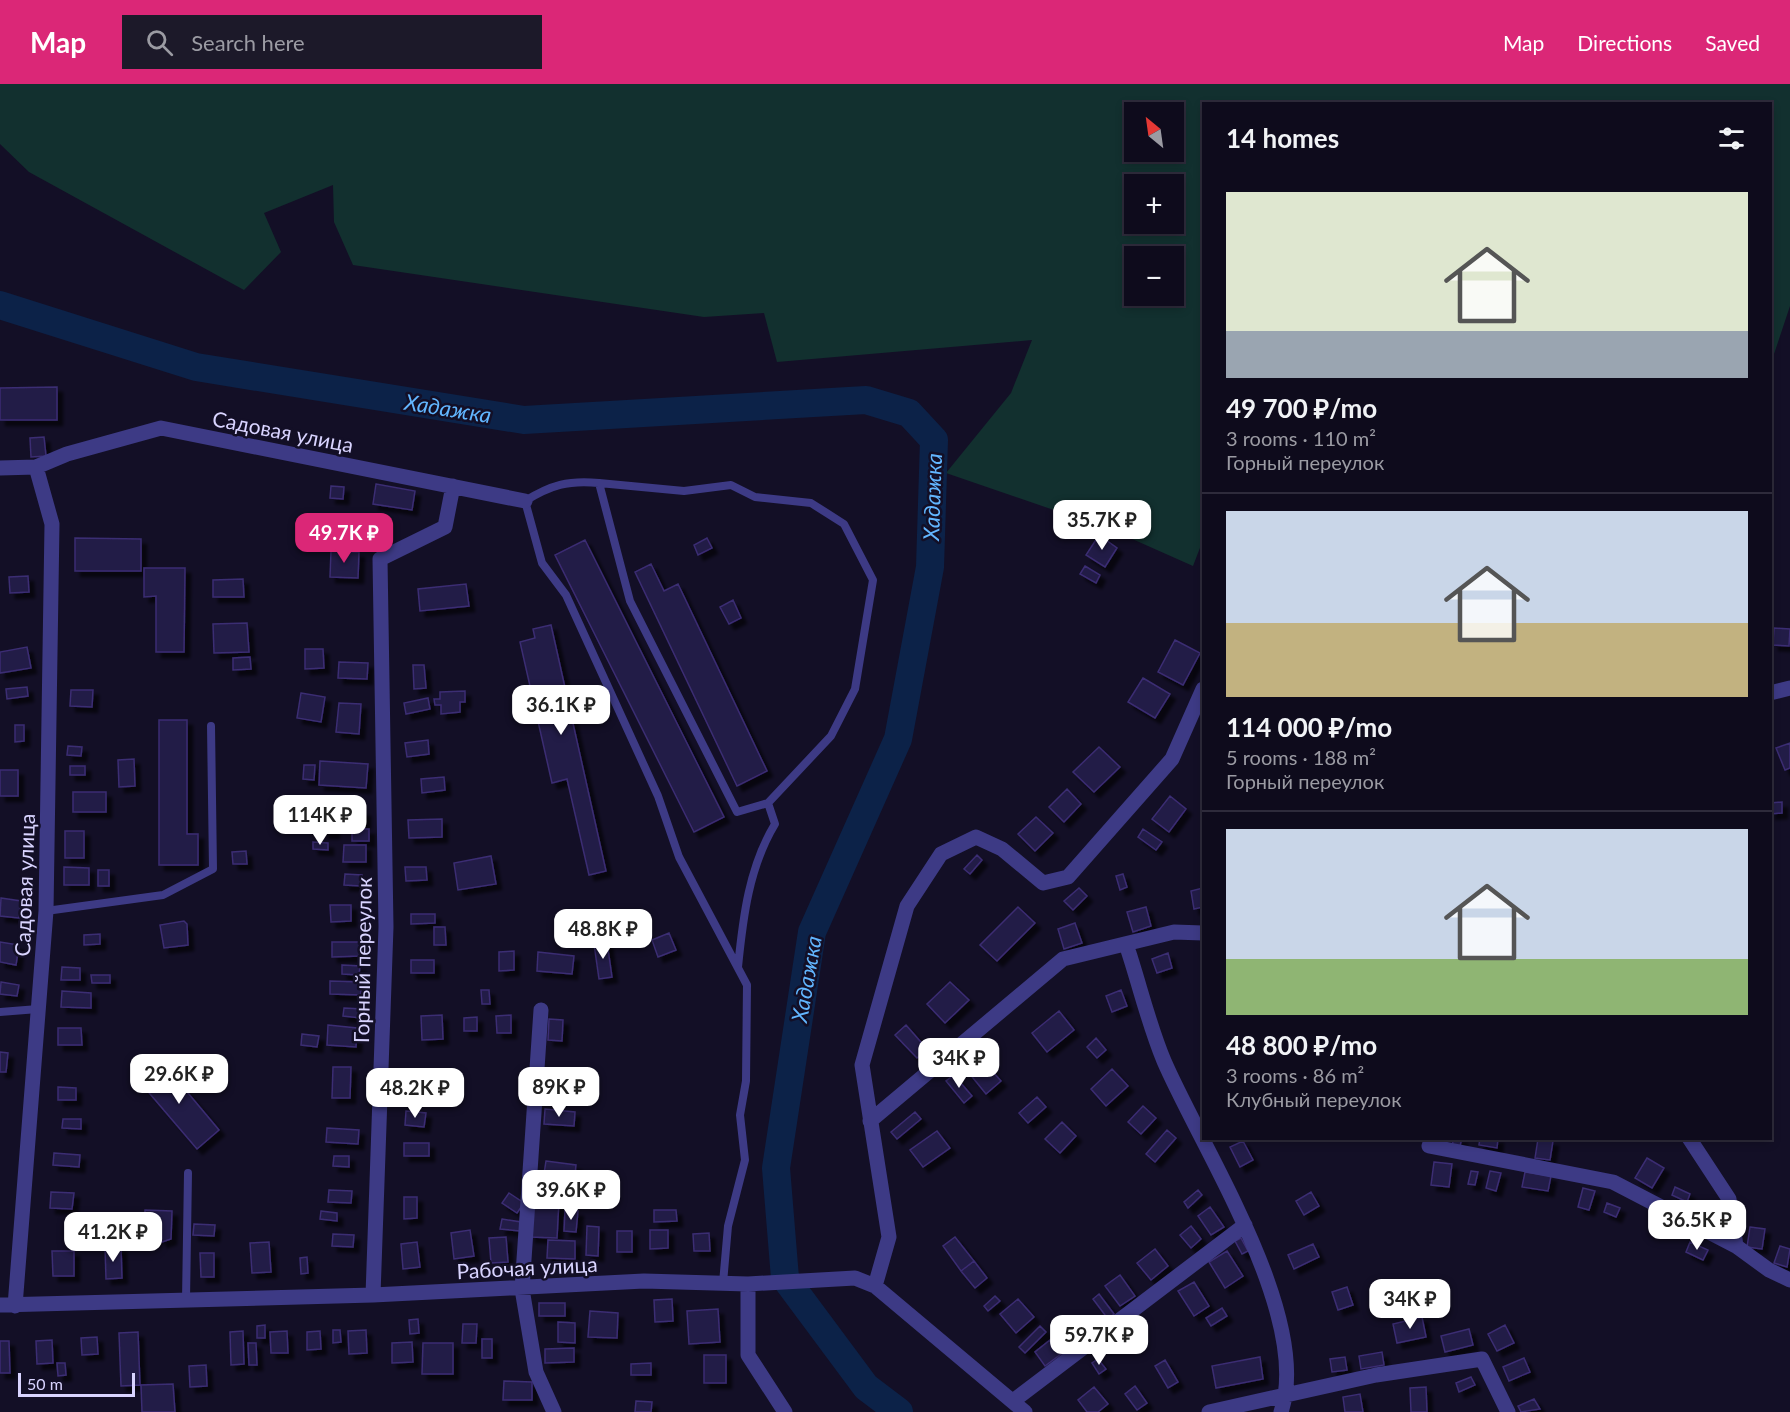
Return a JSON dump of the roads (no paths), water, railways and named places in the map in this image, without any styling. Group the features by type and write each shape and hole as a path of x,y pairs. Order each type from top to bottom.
{"street":[{"name":"Садовая улица","path":"0,468 36,467 67,453 161,428 525,501"},
{"name":"Садовая улица","path":"7,1306 46,911 51,524 36,467"},
{"name":"Горный переулок","path":"373,1295 386,927 380,559 445,527 453,486"},
{"path":"1772,692 1790,688"},
{"path":"875,1286 889,1237 862,1065 907,906 941,854 976,837 1002,849 1043,883 1068,878 1172,759 1202,691"},
{"path":"870,1121 1063,959 1174,932 1202,933"},
{"path":"1126,944 1164,1059 1202,1137"},
{"path":"541,1010 522,1289 536,1372 554,1412"},
{"path":"1203,1140 1259,1255 1286,1348 1287,1395 1281,1412"},
{"path":"1690,1140 1729,1199 1736,1246"},
{"path":"1429,1146 1613,1182 1736,1246 1769,1270 1790,1280"},
{"name":"Рабочая улица","path":"7,1306 373,1295 644,1281 748,1284 855,1278 875,1286 1019,1407 1245,1226"},
{"path":"748,1284 748,1355 785,1412"},
{"path":"1209,1412 1376,1375 1482,1359 1508,1412"}],"lane":[{"path":"599,483 630,601 737,812 768,803 831,736 855,689 873,580 844,524 811,503 755,497 731,485 684,491 599,483 549,486 525,501 542,563 566,595 658,796 679,857 747,985 746,1081 740,1115 745,1160 728,1227 723,1283"},
{"path":"46,911 163,895 213,869 211,726"},
{"path":"738,968 743,917 760,849 775,824 768,803"},
{"path":"0,1012 38,1009"},
{"path":"186,1301 188,1173"}],"waterway":[{"name":"Хадажка","path":"0,305 196,367 524,420 866,400 909,413 934,440 930,567 898,739 812,932 776,1168 785,1278 866,1387 899,1412"}]}
